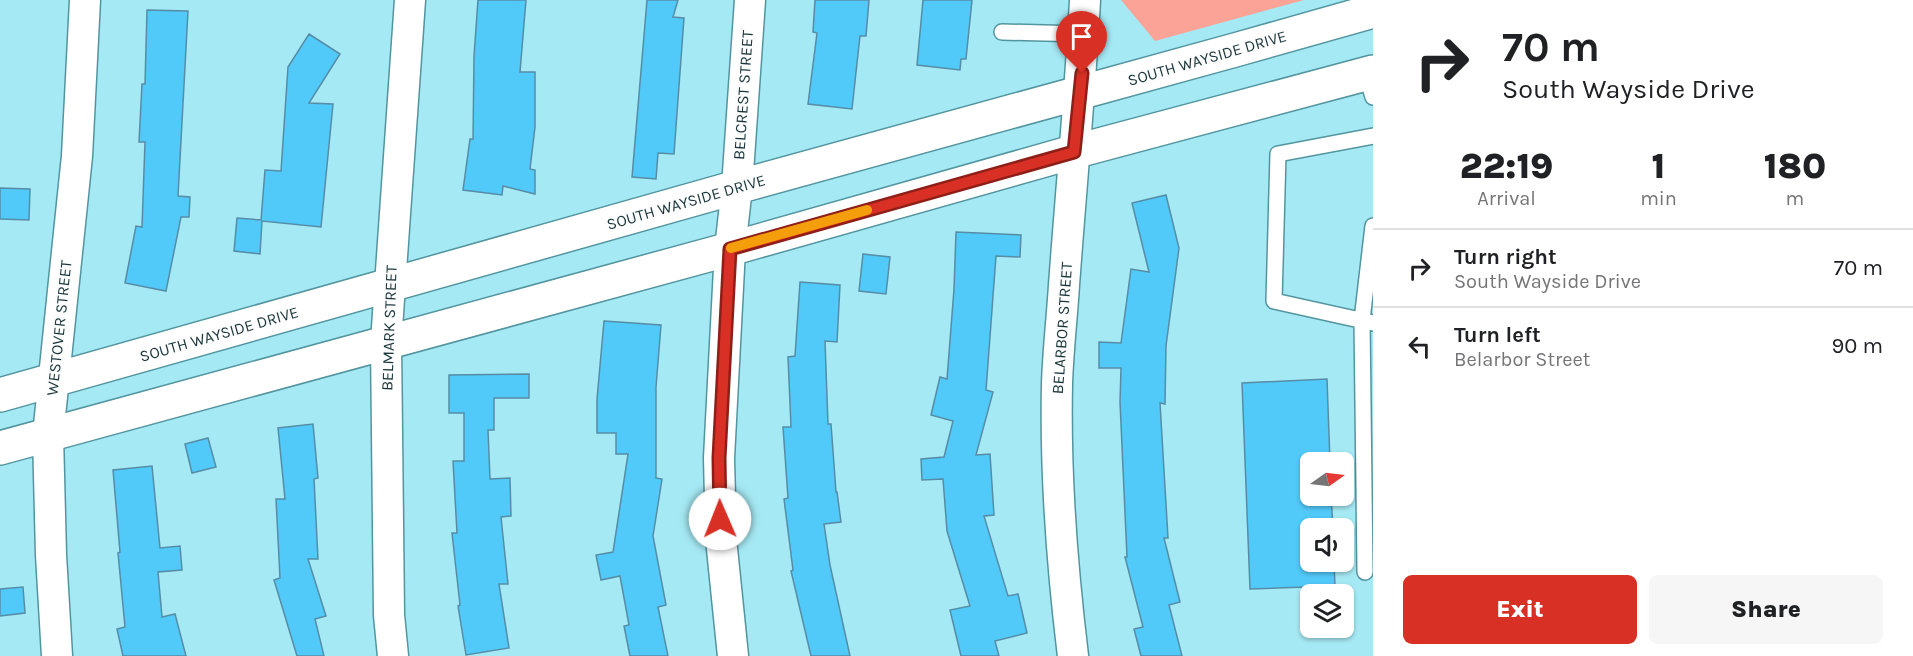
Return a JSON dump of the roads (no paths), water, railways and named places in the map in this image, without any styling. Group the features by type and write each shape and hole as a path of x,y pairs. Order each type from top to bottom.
{"street":[{"name":"WESTOVER STREET","path":"57,656 51,555 48,435 77,156 85,0"},
{"name":"BELMARK STREET","path":"393,656 389,615 386,342 410,0"},
{"name":"BELCREST STREET","path":"733,656 721,539 719,458 730,249 737,187 750,0"},
{"name":"BELARBOR STREET","path":"1072,656 1057,477 1057,383 1085,0"},
{"name":"SOUTH WAYSIDE DRIVE","path":"0,395 737,187 1373,11"},
{"path":"0,448 730,249 1074,152 1371,81"}],"lane":[{"path":"1002,32 1083,34"},
{"path":"1367,322 1274,301 1278,154 1373,136"},
{"path":"1365,572 1367,322 1373,226"}]}
